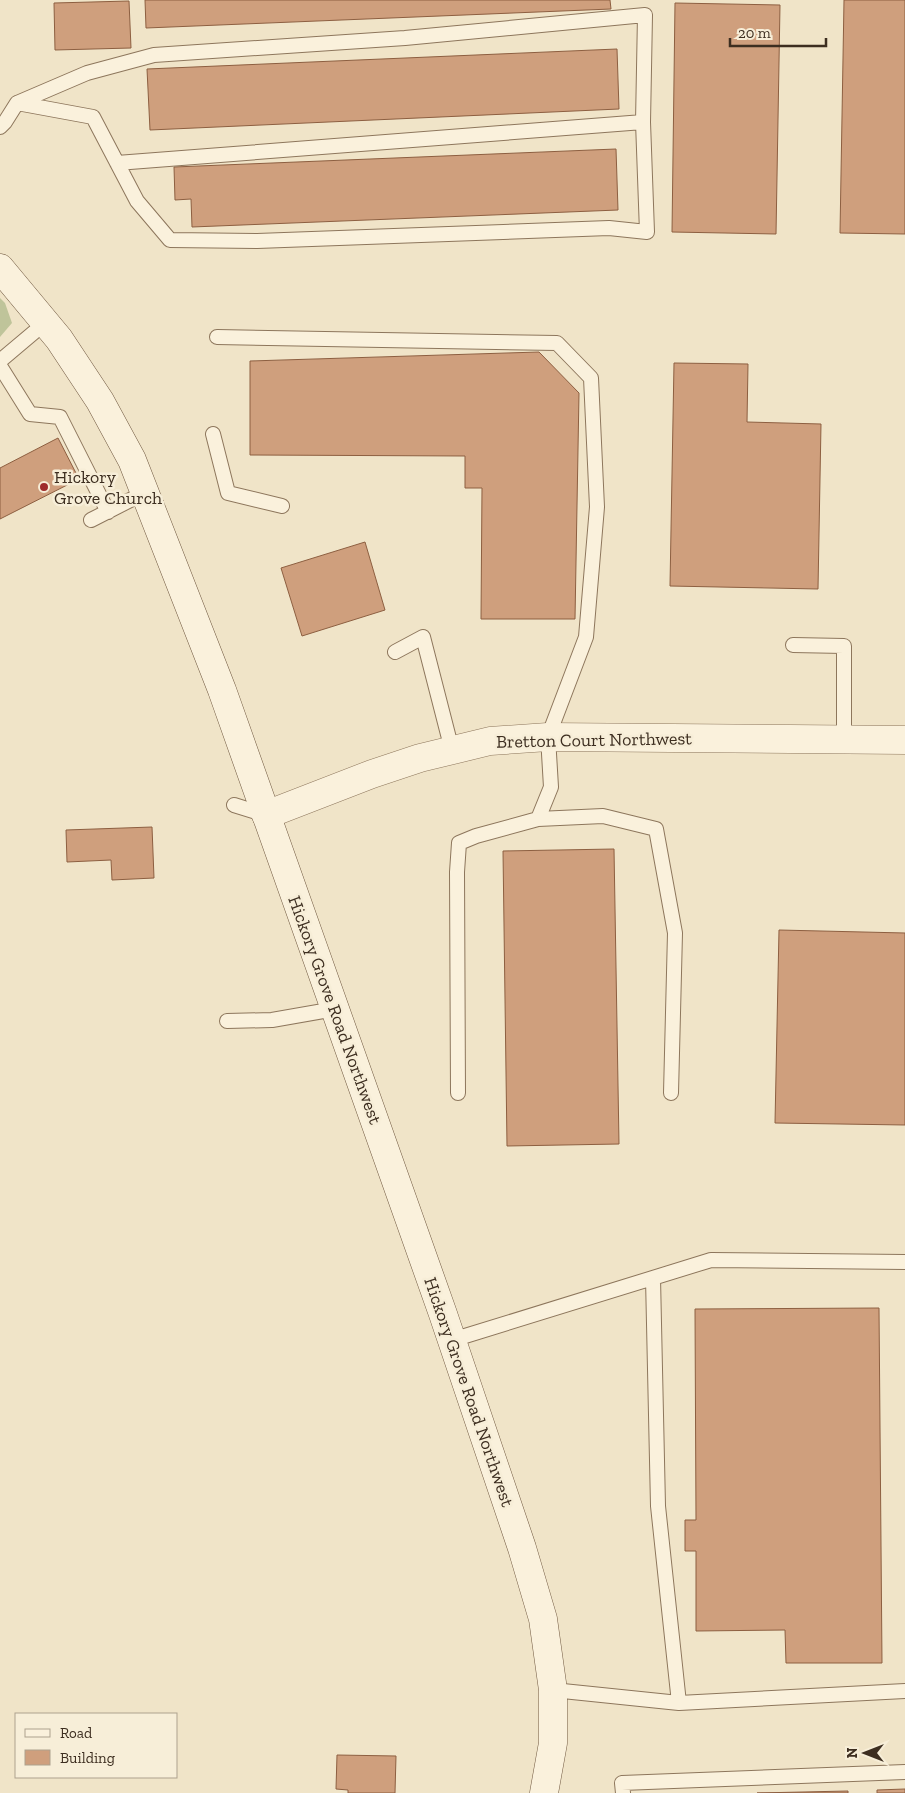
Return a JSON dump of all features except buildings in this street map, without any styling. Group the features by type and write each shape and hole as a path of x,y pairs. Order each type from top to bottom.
{"street":[{"name":"Hickory Grove Road Northwest","path":"0,268 59,339 100,401 132,460 222,690 452,1340 522,1548 543,1619 553,1690 553,1743 544,1793"},
{"name":"Bretton Court Northwest","path":"266,816 372,774 452,750 490,741 548,737 905,740"}],"lane":[{"path":"0,127 17,103 87,73 154,55 405,38 645,15 643,122 647,232 609,228 257,241 170,240 138,201 92,117 17,103"},
{"path":"117,164 643,122"},
{"path":"0,361 46,323"},
{"path":"217,338 557,343 592,378 597,507 586,636 548,737 551,787 538,820"},
{"path":"0,366 30,414 60,417 108,512"},
{"path":"213,434 228,493 282,506"},
{"path":"92,520 144,493"},
{"path":"395,652 423,637 452,750"},
{"path":"792,645 844,646 844,740"},
{"path":"234,805 266,816"},
{"path":"458,1093 457,872 459,844 476,836 538,820 603,816 656,829 675,933 671,1093"},
{"path":"227,1021 272,1020 335,1009"},
{"path":"452,1340 711,1260 905,1262"},
{"path":"654,1278 658,1506 679,1703"},
{"path":"553,1690 679,1703 905,1691"},
{"path":"623,1793 622,1782 905,1772"}],"green space":[{"path":"0,298 5,303 12,323 0,337"}],"place":[{"name":"Hickory Grove Church","path":"44,487"}]}
